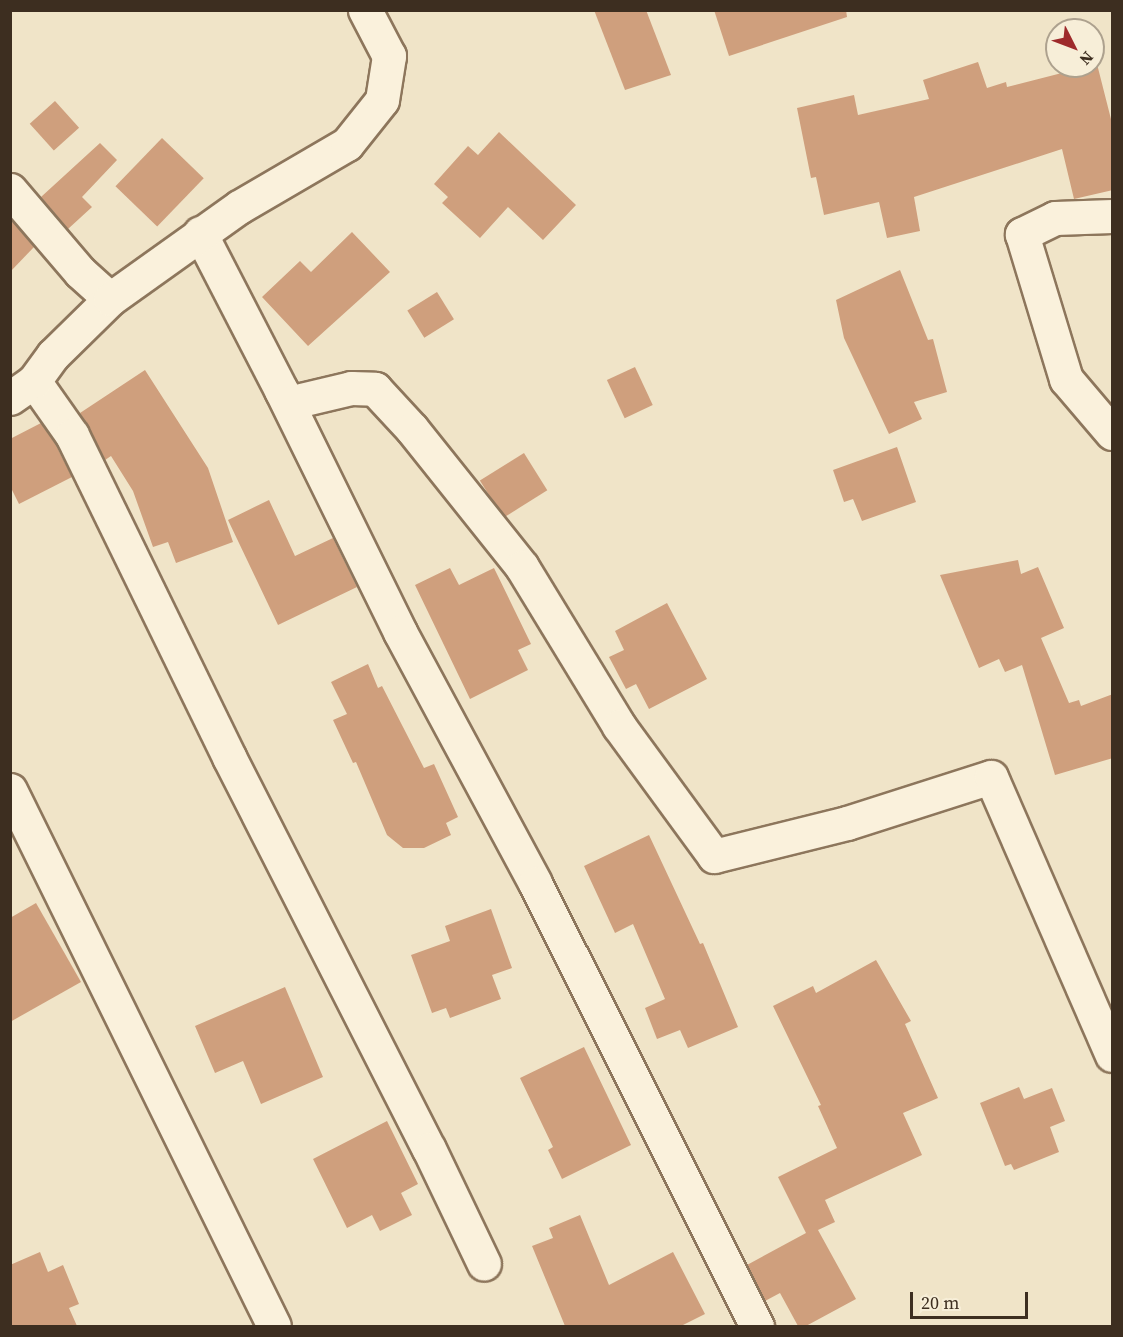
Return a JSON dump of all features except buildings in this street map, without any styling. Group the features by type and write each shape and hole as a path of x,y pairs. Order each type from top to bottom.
{"street":[{"path":"365,10 388,56 382,100 347,144 239,207 110,299 22,389 72,435 230,758 429,1149 484,1264"},
{"path":"10,190 80,272 110,299"},
{"path":"1113,216 1054,218 1022,234 1066,379 1113,433"},
{"path":"201,233 288,403 400,632 535,883 757,1326"},
{"path":"288,403 351,388 375,389 412,429 522,567 619,726 714,856 847,823 991,777 1113,1055"},
{"path":"10,790 274,1326"}]}
